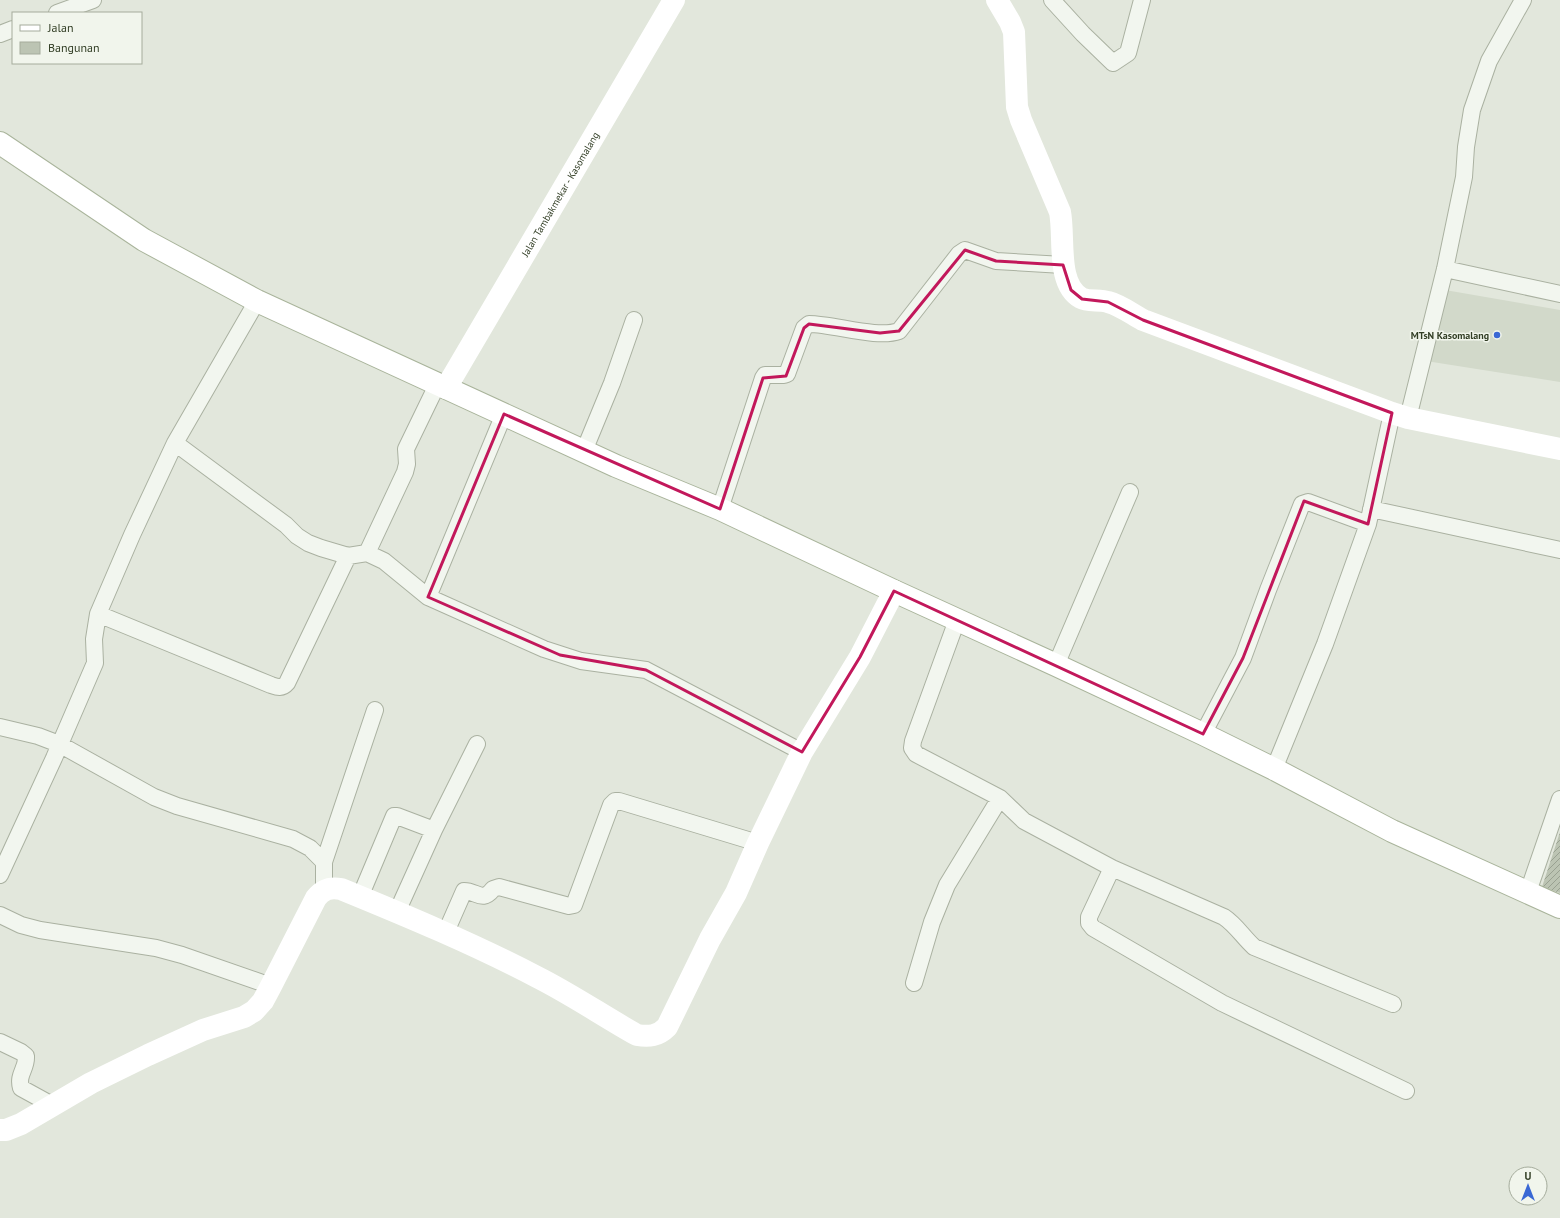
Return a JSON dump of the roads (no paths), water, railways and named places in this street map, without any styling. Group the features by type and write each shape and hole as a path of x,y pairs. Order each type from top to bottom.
{"street":[{"path":"60,12 93,0"},
{"name":"Jalan Tambakmekar - Kasomalang","path":"442,386 674,0"},
{"path":"997,0 1014,32 1017,107 1021,120 1060,212 1063,226 1063,265 1065,278 1071,290 1082,299 1108,302 1144,320 1400,416 1560,449"},
{"path":"1052,0 1113,63 1128,53 1142,0"},
{"path":"1274,769 1325,644 1369,517 1446,269 1464,176 1466,147 1472,110 1489,61 1523,0"},
{"path":"0,34 12,29"},
{"path":"0,143 144,240 257,301 616,466 720,509 1056,665 1274,769 1392,831 1560,907"},
{"path":"720,509 763,378 765,375 787,374 804,328 809,324 880,333 893,333 899,331 959,254 965,250 996,261 1063,265"},
{"path":"1446,269 1560,294"},
{"path":"0,875 51,765 95,663 94,639 98,614 135,528 175,443 257,301"},
{"path":"584,451 612,383 634,320"},
{"path":"367,553 408,464 406,449 442,386"},
{"path":"428,597 504,414"},
{"path":"175,443 286,525 296,536 308,543 348,556 367,553 389,564 428,597 560,656 581,661 646,670 802,752"},
{"path":"1056,665 1130,492"},
{"path":"1203,734 1243,658 1302,504 1308,502 1369,517 1560,550"},
{"path":"98,614 271,685 280,687 287,683 348,556"},
{"path":"0,1130 6,1130 21,1124 92,1083 203,1030 244,1017 254,1011 262,1002 271,986 312,904 324,890 333,888 341,889 446,932 539,978 637,1035 646,1037 661,1033 667,1027 689,980 736,893 758,843 802,752 860,657 894,591"},
{"path":"957,620 913,741 912,748 916,754 1000,798 1024,822 1112,868 1224,917 1233,924 1243,937 1254,947 1393,1004"},
{"path":"324,890 324,862 375,710"},
{"path":"0,728 38,736 59,744 154,797 177,806 293,839 310,848 324,862"},
{"path":"397,912 434,830 477,744"},
{"path":"914,983 932,922 947,885 1000,798"},
{"path":"1528,892 1560,799"},
{"path":"446,932 464,891 485,896 489,894 493,888 499,887 569,906 574,905 611,805 615,801 758,843"},
{"path":"360,897 394,816 434,830"},
{"path":"1112,868 1089,917 1089,923 1093,928 1222,1003 1406,1091"},
{"path":"0,915 12,921 40,930 156,948 182,955 271,986"},
{"path":"0,1042 26,1056 27,1062 20,1076 21,1088 52,1105"}],"place":[{"name":"MTsN Kasomalang","path":"1497,335"}]}
